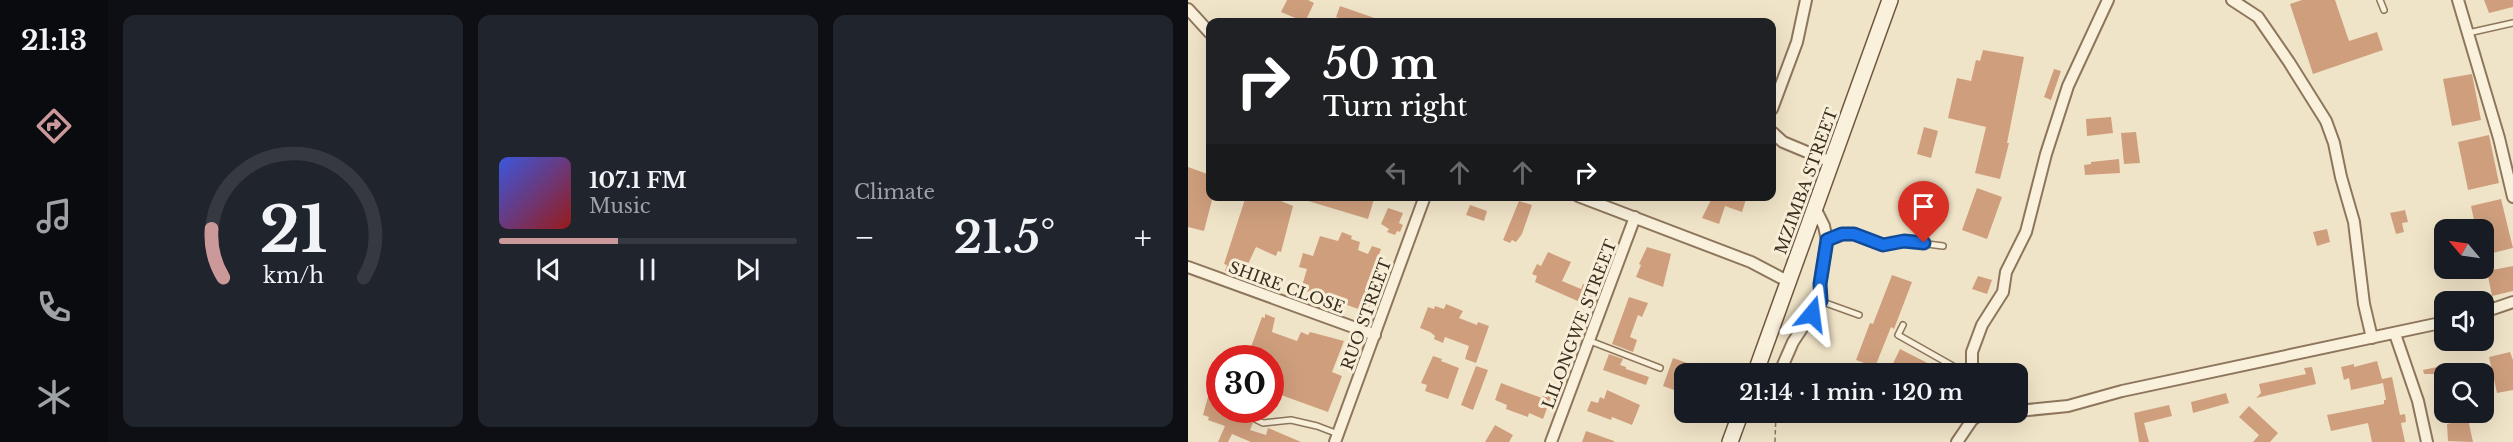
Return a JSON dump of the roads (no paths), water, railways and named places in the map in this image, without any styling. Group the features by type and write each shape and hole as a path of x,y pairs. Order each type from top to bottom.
{"main road":[{"name":"MZIMBA STREET","path":"1759,363 1890,0"},
{"path":"1730,442 1737,423"}],"street":[{"path":"1776,98 1797,42 1806,0"},
{"path":"1972,363 1972,352 1982,325 2003,292 2006,272 2026,232 2043,163 2068,86 2108,0"},
{"path":"2232,0 2258,17 2326,121 2334,143 2354,222 2363,294 2372,338"},
{"path":"2458,0 2499,138 2513,197"},
{"path":"1188,9 1206,29"},
{"path":"1776,136 1783,142 1831,162"},
{"name":"RUO STREET","path":"1337,438 1423,201"},
{"path":"1592,201 1751,262 1789,282"},
{"path":"1784,363 1793,342 1821,301 1820,284 1827,240 1824,226 1815,208"},
{"name":"LILONGWE STREET","path":"1551,442 1635,217"},
{"name":"SHIRE CLOSE","path":"1188,267 1375,335"},
{"path":"2494,309 2513,302"},
{"path":"2028,410 2068,406 2122,391 2434,325"},
{"path":"2395,334 2418,401 2427,442"},
{"path":"1957,442 1970,423"}],"lane":[{"path":"2380,0 2384,10"},
{"path":"2468,33 2513,22"},
{"path":"1827,240 1842,234 1854,234 1883,245 1904,241 1943,246"},
{"path":"1821,301 1859,315"},
{"path":"1903,325 1898,335 1948,363"},
{"path":"1590,341 1660,368"},
{"path":"1284,421 1291,420 1317,426 1337,438"}]}
